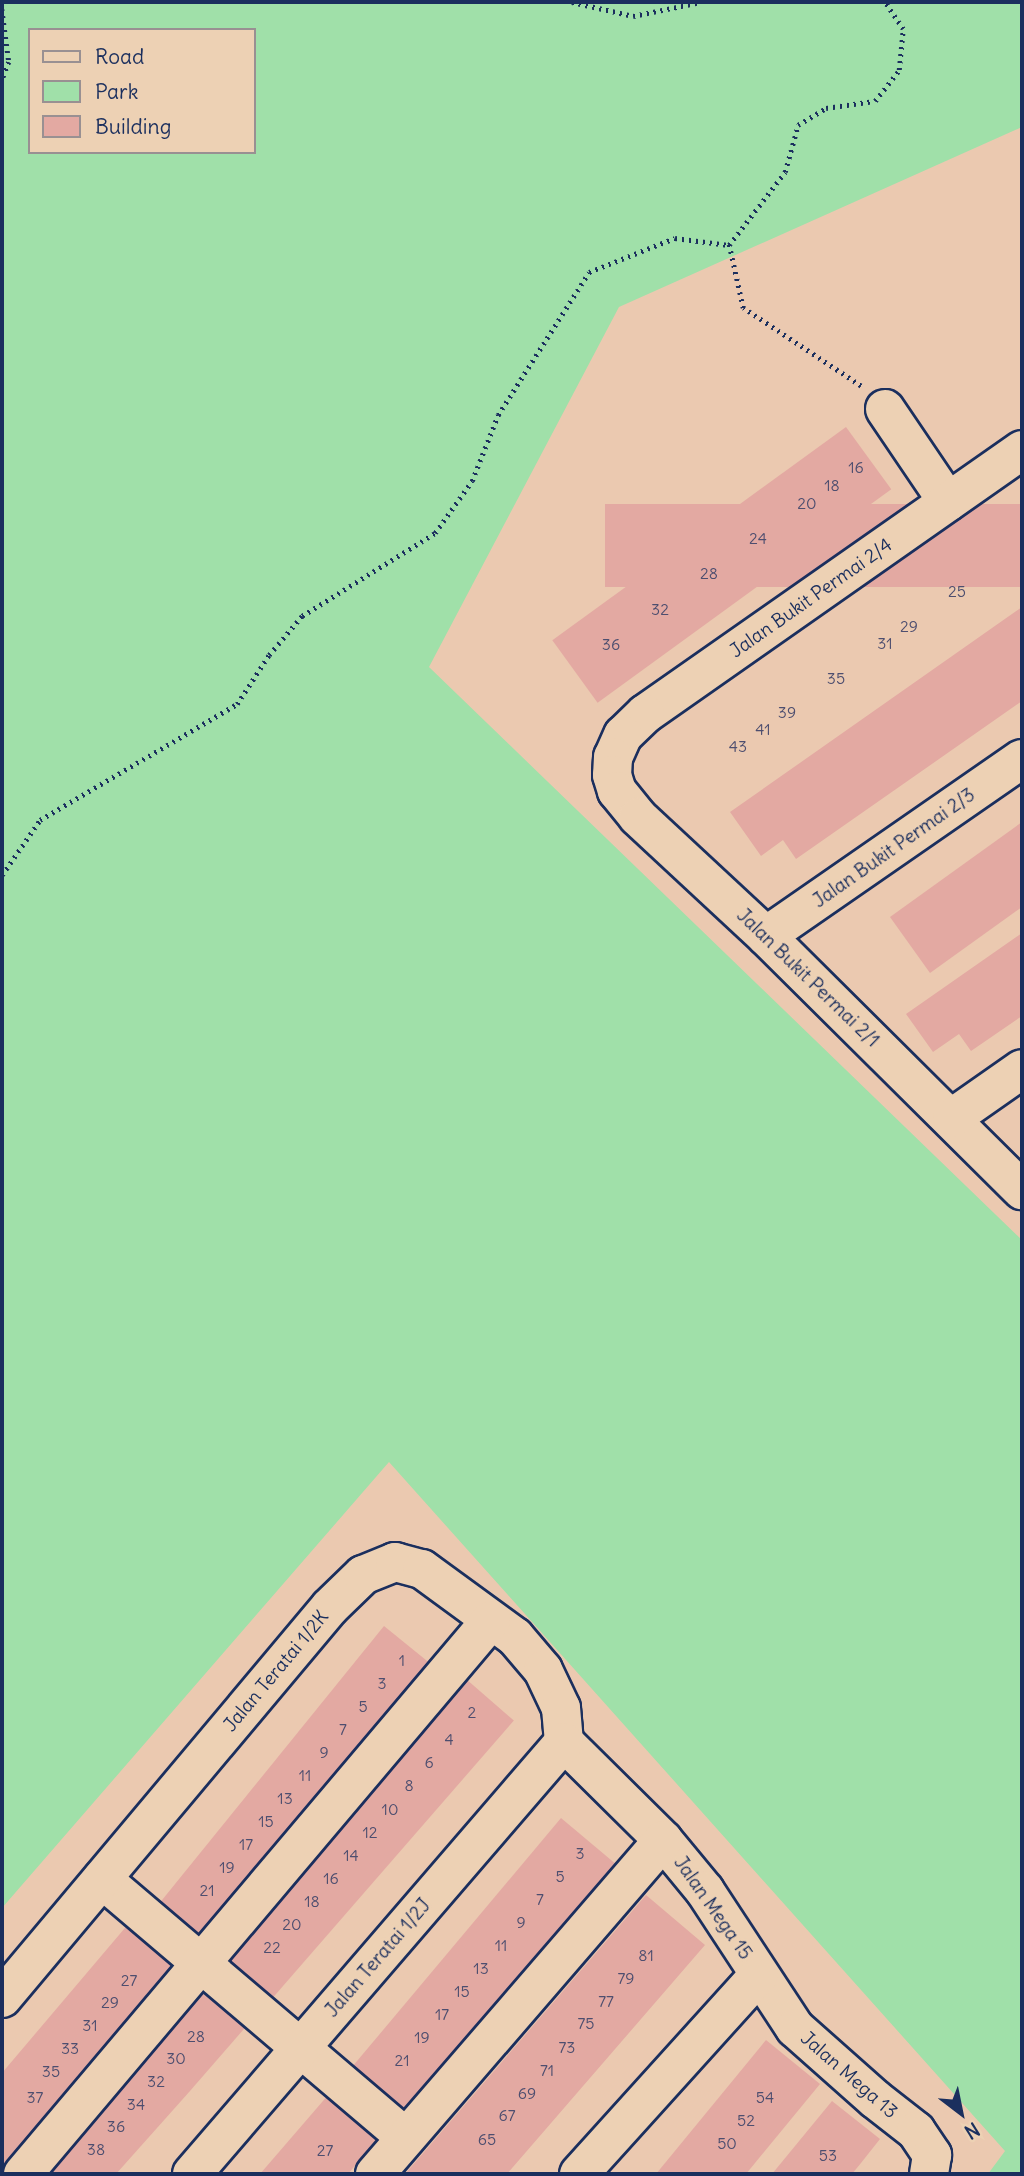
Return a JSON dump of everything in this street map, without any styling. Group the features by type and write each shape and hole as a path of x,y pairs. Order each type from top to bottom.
{"street":[{"path":"884,409 948,502"},
{"name":"Jalan Bukit Permai 2/4","path":"613,757 624,735 645,714 948,502 1016,466"},
{"name":"Jalan Bukit Permai 2/1","path":"613,757 612,775 626,806 766,936 1022,1189"},
{"name":"Jalan Bukit Permai 2/3","path":"766,936 1022,759"},
{"path":"952,1118 1022,1069"},
{"name":"Jalan Teratai 1/2K","path":"2,1998 330,1607 363,1575 396,1562 422,1569 514,1637 543,1670 561,1708 564,1742"},
{"path":"23,2174 491,1620"},
{"name":"Jalan Mega 15","path":"564,1742 663,1840 705,1891 740,1941 758,1975 579,2174"},
{"name":"Jalan Teratai 1/2J","path":"192,2174 564,1742"},
{"path":"374,2174 663,1840"},
{"path":"102,1879 406,2138"},
{"name":"Jalan Mega 13","path":"758,1975 795,2028 866,2092 916,2131 932,2155 929,2174"}],"path":[{"path":"572,2 633,16 701,2"},
{"path":"729,245 785,172 798,125 826,108 875,101 899,70 903,29 885,2"},
{"path":"2,9 9,61 2,80"},
{"path":"2,875 40,820 237,704 269,655 302,616 435,533 472,481 498,415 589,272 675,238 729,245"},
{"path":"729,245 743,308 869,392 884,409"}],"green space":[{"path":"2,2 1022,2 1022,127 619,307 429,667 1022,1240 1022,2174 988,2174 1005,2151 389,1462 2,1908"}],"building":[{"path":"846,427 891,489 598,703 552,640"},
{"path":"605,504 1022,504 1022,587 605,587"},
{"path":"1022,607 1022,701 796,859 783,840 761,856 730,812"},
{"path":"1022,822 1022,907 930,973 890,917"},
{"path":"1022,933 1022,1016 971,1051 959,1034 933,1052 906,1014"},
{"path":"384,1626 439,1671 212,1951 157,1907"},
{"path":"458,1672 514,1721 267,2004 211,1956"},
{"path":"561,1818 618,1866 404,2121 347,2073"},
{"path":"646,1895 705,1945 507,2174 405,2174"},
{"path":"130,1922 186,1969 11,2174 2,2174 2,2073"},
{"path":"202,1981 250,2022 190,2091 116,2174 32,2174"},
{"path":"766,2040 820,2084 746,2174 656,2174"},
{"path":"329,2094 379,2137 348,2174 260,2174"},
{"path":"832,2101 880,2139 852,2174 772,2174"}]}
